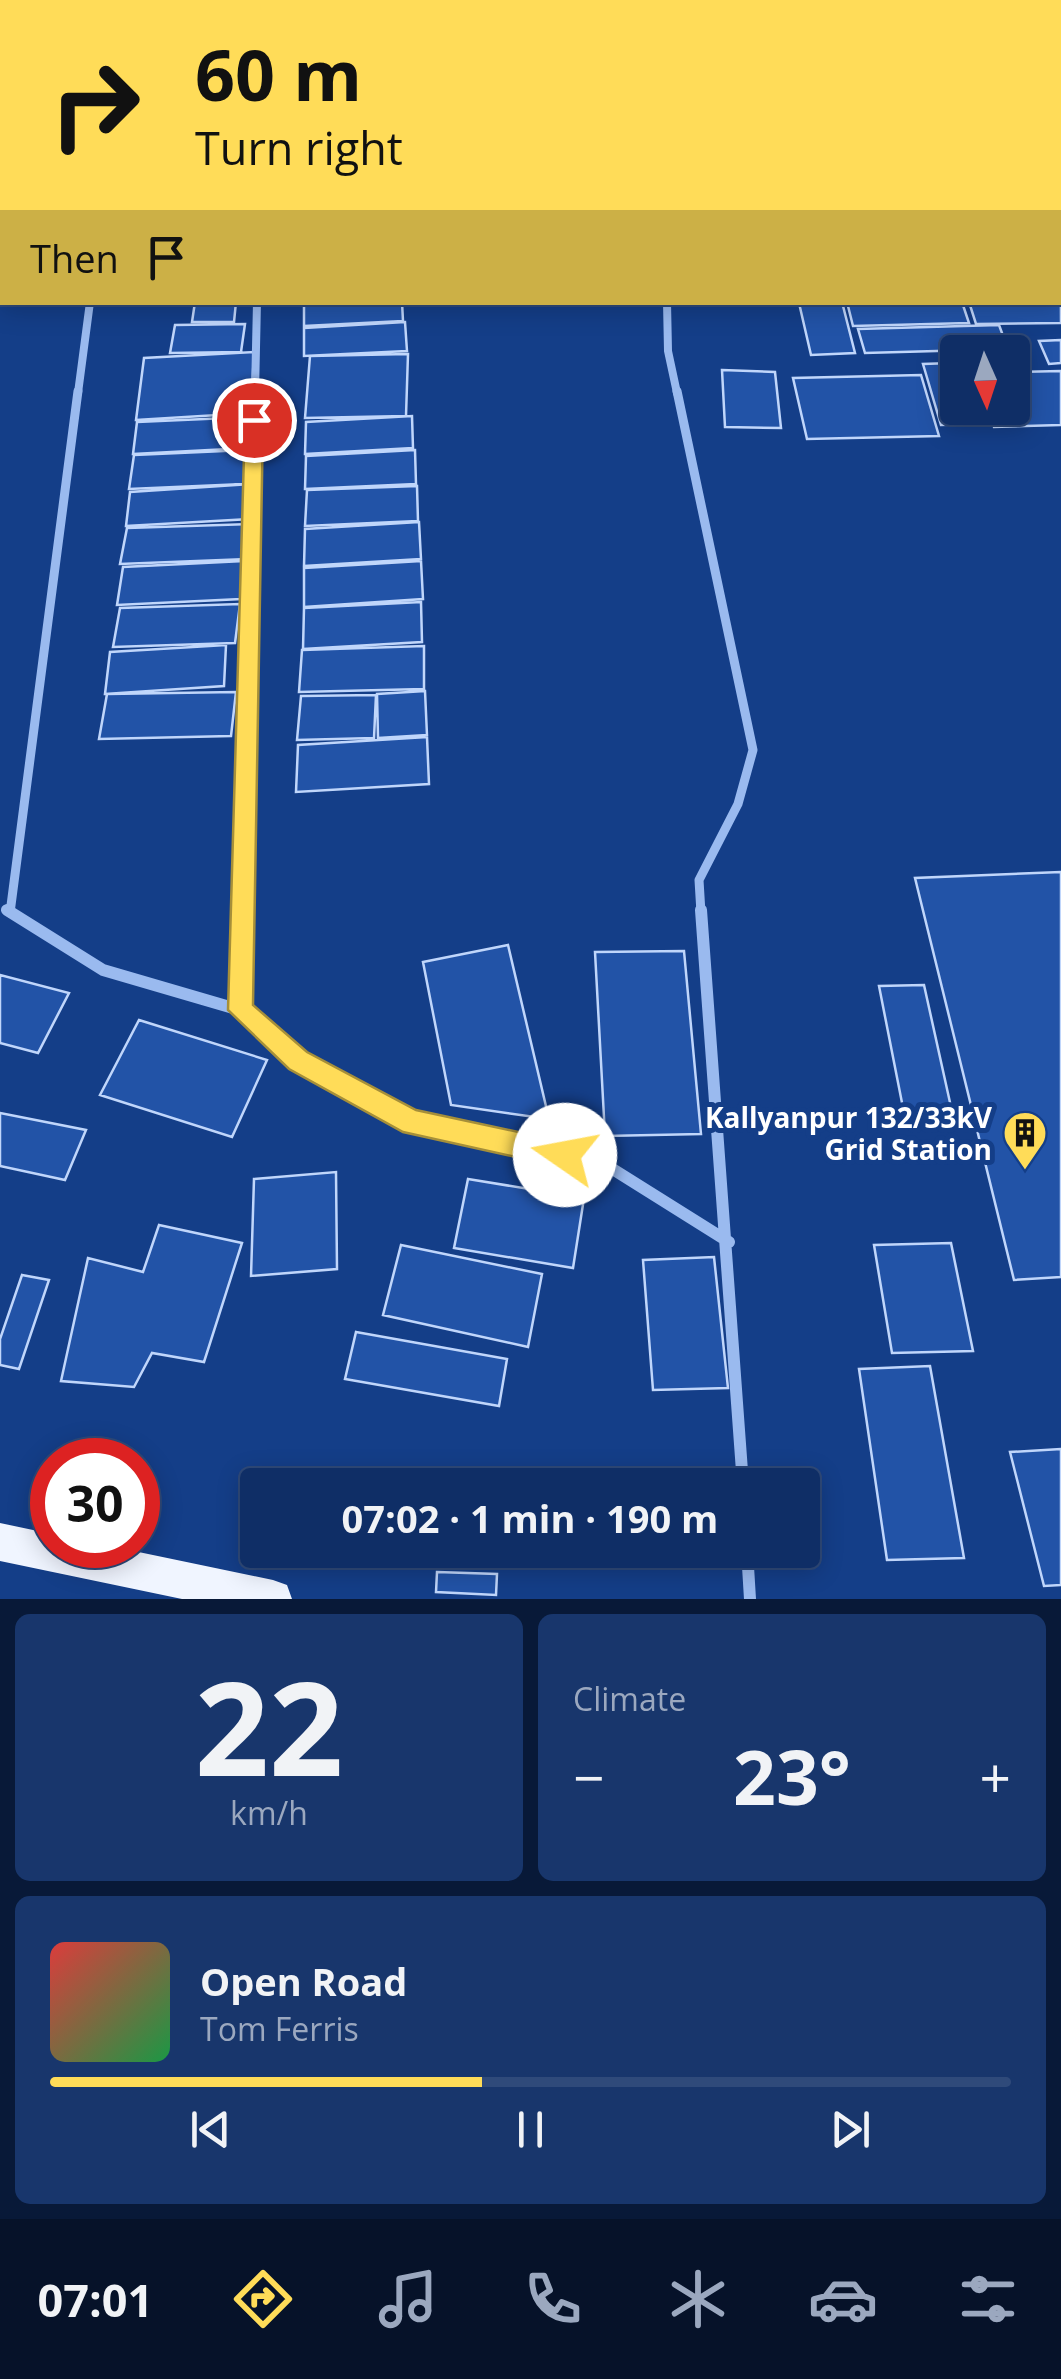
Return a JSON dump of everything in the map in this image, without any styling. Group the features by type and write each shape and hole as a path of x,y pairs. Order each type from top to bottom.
{"highway":[{"path":"0,1542 274,1599"}],"street":[{"path":"90,305 8,911 103,970 240,1010 298,1060 412,1122 603,1164 729,1242"},
{"path":"240,1010 256,305"},
{"path":"667,305 668,351 752,750 738,804 699,880 743,1468"},
{"path":"749,1568 750,1599"}],"building":[{"path":"195,305 236,305 234,322 192,322"},
{"path":"304,305 402,305 403,321 304,326"},
{"path":"799,305 843,305 855,353 811,355"},
{"path":"848,305 963,305 969,323 853,326"},
{"path":"970,305 1061,305 1061,323 976,324"},
{"path":"405,322 407,351 304,356 304,328"},
{"path":"245,324 241,352 170,353 175,325"},
{"path":"999,325 1003,335 940,335 940,351 865,353 858,329"},
{"path":"1061,340 1061,363 1049,364 1039,341"},
{"path":"254,352 251,413 136,420 144,358"},
{"path":"408,354 406,416 305,418 310,356"},
{"path":"940,363 940,422 923,364"},
{"path":"722,370 775,372 781,428 725,427"},
{"path":"1061,371 1061,425 994,427 1030,425 1030,372"},
{"path":"921,375 939,436 807,439 793,378"},
{"path":"412,416 413,448 305,454 306,422"},
{"path":"250,417 248,448 133,454 137,422"},
{"path":"247,450 244,484 129,489 134,455"},
{"path":"415,450 416,484 305,489 306,456"},
{"path":"251,484 250,519 126,526 130,492"},
{"path":"417,486 418,521 305,526 307,490"},
{"path":"419,522 421,559 304,566 305,529"},
{"path":"251,524 248,559 120,564 127,528"},
{"path":"244,561 241,599 117,605 123,567"},
{"path":"421,561 423,599 304,607 304,568"},
{"path":"421,602 422,642 303,649 304,608"},
{"path":"240,604 235,643 113,647 120,608"},
{"path":"226,645 224,686 105,694 110,652"},
{"path":"424,646 424,689 299,692 302,650"},
{"path":"425,691 427,735 378,738 377,694"},
{"path":"236,692 231,736 99,739 107,694"},
{"path":"376,695 374,738 297,740 301,696"},
{"path":"427,737 429,784 296,792 298,745"},
{"name":"Kallyanpur 132/33kV Grid Station","path":"1061,872 1061,1277 1014,1280 915,878"},
{"path":"508,945 549,1119 451,1105 423,962"},
{"path":"684,951 701,1134 605,1136 595,952"},
{"path":"0,975 69,993 38,1053 0,1043"},
{"path":"924,985 953,1116 905,1118 879,986"},
{"path":"139,1020 267,1060 232,1137 100,1095"},
{"path":"0,1113 86,1130 65,1180 0,1166"},
{"path":"336,1172 337,1269 251,1276 254,1179"},
{"path":"468,1179 584,1198 573,1268 454,1248"},
{"path":"159,1225 242,1243 204,1362 152,1353 134,1387 61,1381 88,1258 143,1272"},
{"path":"951,1243 973,1351 892,1353 874,1245"},
{"path":"401,1245 542,1274 528,1347 383,1315"},
{"path":"714,1257 728,1388 653,1390 643,1260"},
{"path":"22,1275 49,1280 19,1369 0,1365 0,1339"},
{"path":"356,1332 507,1359 499,1406 345,1379"},
{"path":"930,1366 964,1558 887,1560 859,1369"},
{"path":"1061,1449 1061,1585 1044,1586 1010,1452"},
{"path":"437,1572 497,1574 496,1595 436,1592"}],"place":[{"name":"Kallyanpur 132/33kV Grid Station","path":"1025,1171"}],"route":[{"path":"254,420 240,1010 298,1060 412,1122 565,1155"}]}
